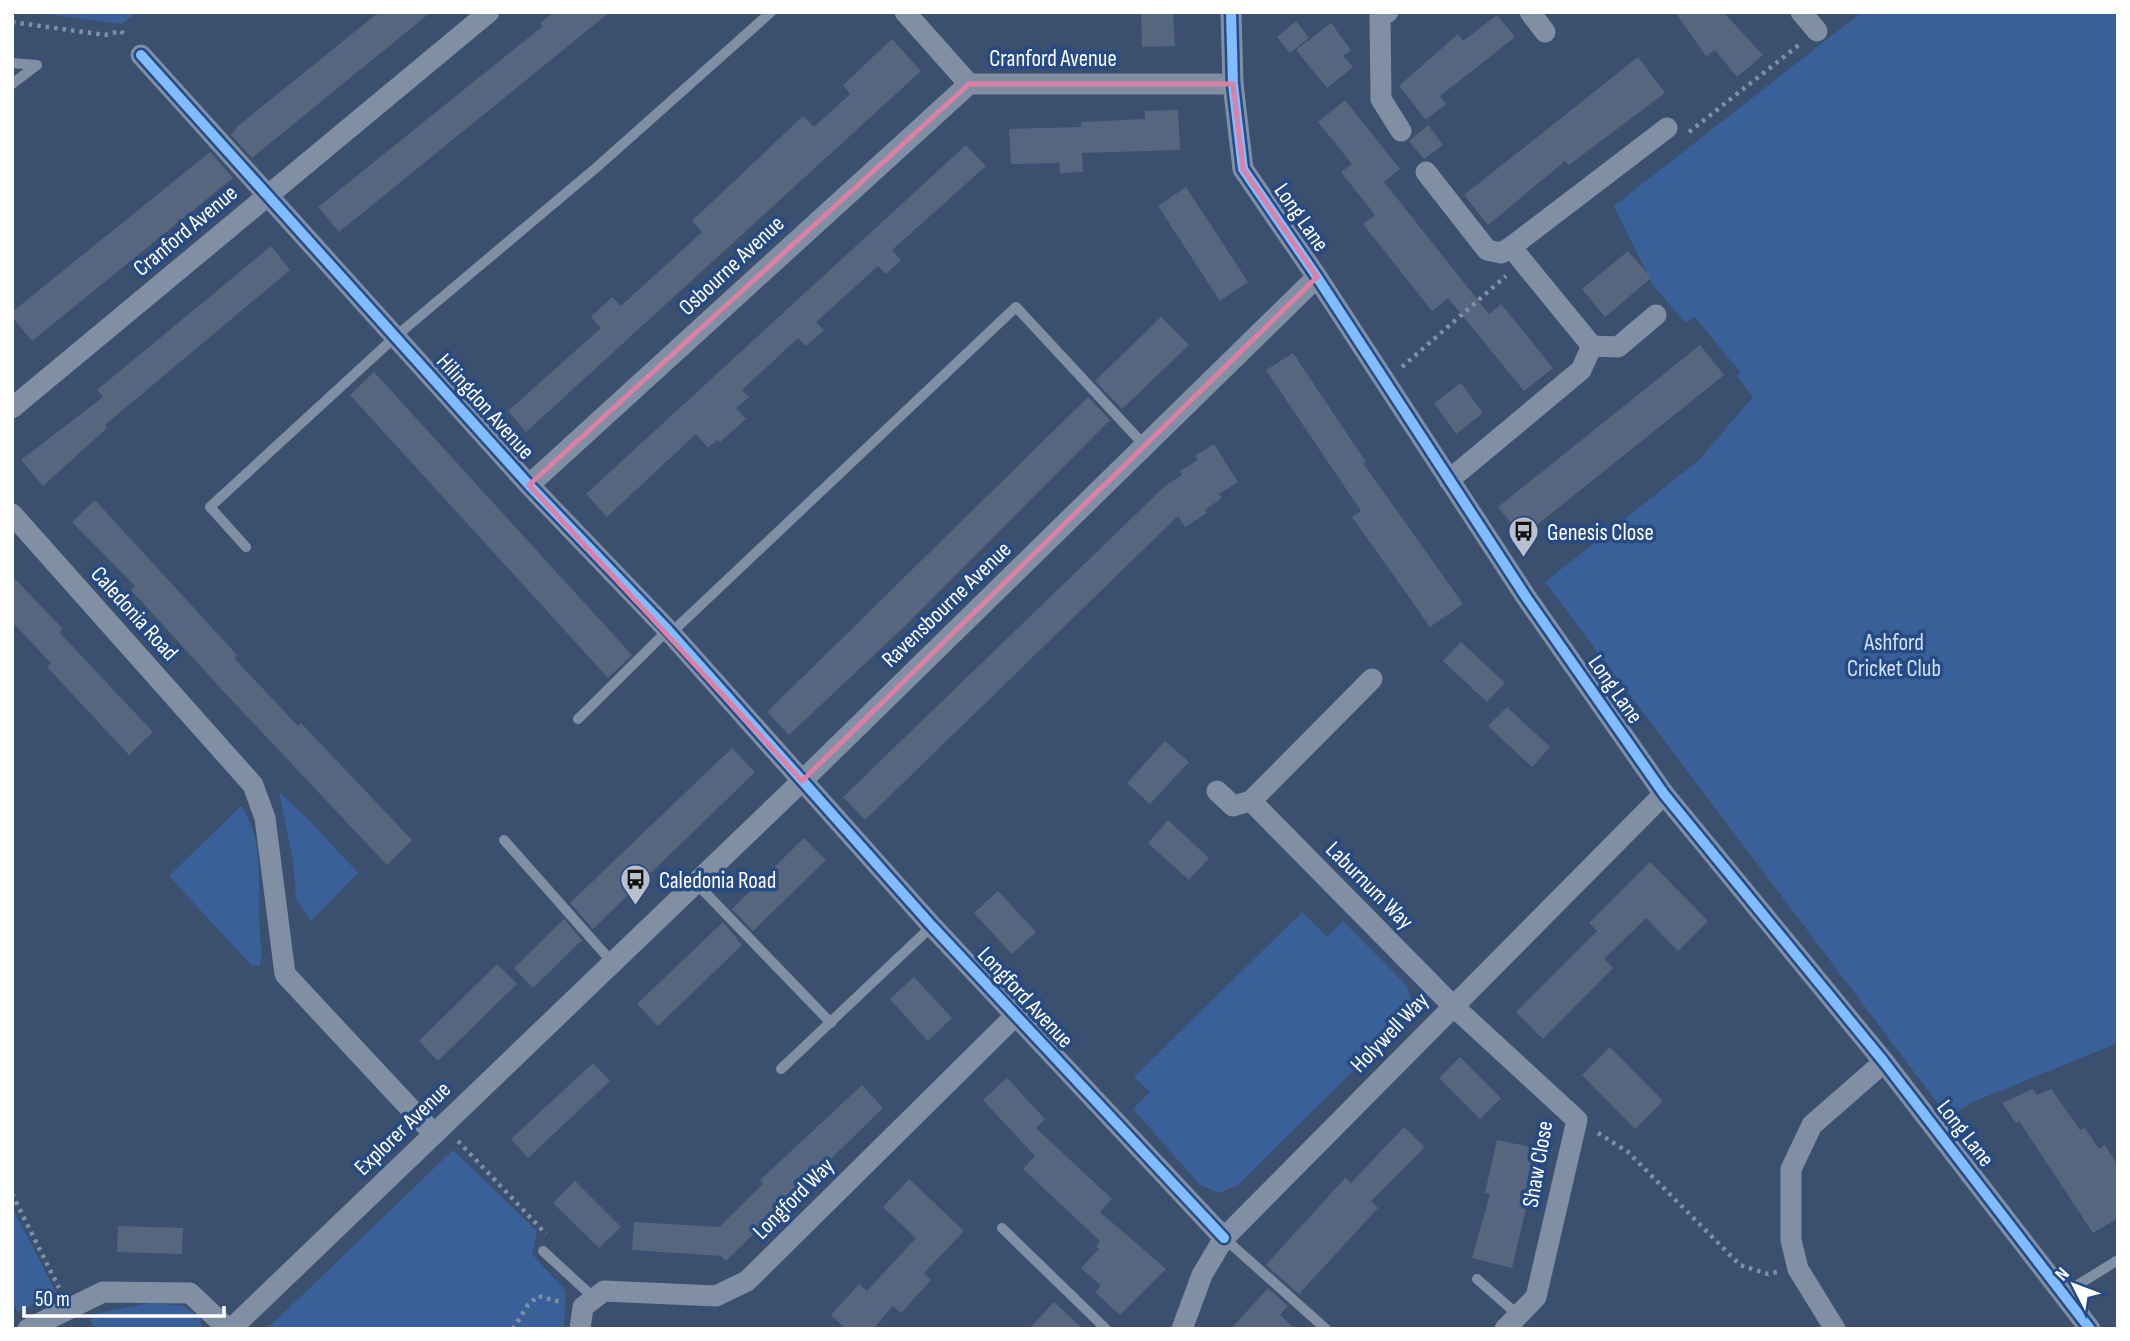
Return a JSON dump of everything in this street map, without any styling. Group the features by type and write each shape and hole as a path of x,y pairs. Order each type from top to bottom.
{"street":[{"name":"Cranford Avenue","path":"12,408 489,12"},
{"name":"Cranford Avenue","path":"905,12 969,84 1233,83"},
{"name":"Long Lane","path":"1231,12 1233,83 1242,169 1317,277 1525,597 1664,794 1884,1062 2090,1329"},
{"path":"1530,12 1545,32"},
{"path":"1801,12 1817,31"},
{"path":"1381,13 1381,99 1401,131"},
{"name":"Hilingdon Avenue","path":"141,55 529,485 670,632 802,781"},
{"name":"Osbourne Avenue","path":"529,485 969,84"},
{"path":"1426,172 1487,250 1501,253 1667,128"},
{"path":"1511,247 1592,346 1618,347 1656,315"},
{"name":"Ravensbourne Avenue","path":"610,963 802,781 1317,277"},
{"path":"1449,480 1581,370 1592,346"},
{"name":"Caledonia Road","path":"12,514 253,785 265,818 285,974 438,1130"},
{"path":"1217,791 1233,806 1251,801 1372,679"},
{"name":"Longford Avenue","path":"802,781 1015,1016 1224,1238"},
{"name":"Holywell Way","path":"1181,1329 1202,1275 1224,1238 1664,794"},
{"name":"Laburnum Way","path":"1251,801 1452,1005"},
{"name":"Explorer Avenue","path":"229,1329 610,963"},
{"name":"Shaw Close","path":"1452,1005 1577,1120 1536,1297 1511,1322"},
{"name":"Longford Way","path":"588,1302 604,1292 716,1296 747,1280 1015,1016"},
{"path":"1835,1329 1798,1269 1791,1240 1791,1169 1812,1125 1884,1062"},
{"path":"28,1329 103,1292 190,1293 229,1329"},
{"path":"580,1329 588,1302"}],"lane":[{"path":"246,547 210,507 395,337 597,167 771,12"},
{"path":"12,62 37,65 12,84"},
{"path":"578,719 1016,307 1144,446"},
{"path":"504,840 610,963"},
{"path":"695,882 831,1023"},
{"path":"781,1069 932,926"},
{"path":"1002,1228 1106,1329"},
{"path":"1224,1238 1326,1329"},
{"path":"543,1251 588,1302"},
{"path":"2063,1294 2118,1260"},
{"path":"1477,1279 1511,1322"}],"path":[{"path":"12,22 106,35 121,31 141,55"},
{"path":"1577,1120 1628,1152 1740,1265 1768,1274 1798,1269"},
{"path":"438,1130 548,1237"},
{"path":"12,1194 69,1307"},
{"path":"513,1329 528,1305 538,1296 588,1302"}],"highlighted area":[{"path":"969,84 1233,84 1243,169 1317,277 802,781 529,485"}],"green space":[{"path":"32,12 138,12 121,24"},
{"name":"Ashford Cricket Club","path":"1862,12 2118,12 2118,1043 1973,1102 1948,1117 1545,582 1699,460 1753,397 1737,376 1740,372 1695,317 1685,323 1653,285 1614,206"},
{"path":"279,792 358,873 311,921 296,899 293,860"},
{"path":"241,806 250,822 258,857 262,952 260,966 251,965 169,876"},
{"path":"1302,912 1327,937 1343,921 1408,987 1411,1000 1406,1018 1239,1184 1220,1193 1200,1185 1133,1109 1150,1092 1134,1077"},
{"path":"453,1150 537,1231 532,1254 566,1291 564,1329 267,1329"},
{"path":"12,1207 56,1292 18,1312 12,1301"},
{"path":"150,1303 183,1306 200,1317 202,1328 94,1329 89,1315"}],"building":[{"path":"379,12 431,12 252,158 231,135 238,126"},
{"path":"554,12 610,12 339,232 318,207 543,26 540,23"},
{"path":"1141,12 1173,12 1175,46 1142,47"},
{"path":"1675,12 1723,12 1763,55 1737,77 1715,50 1706,56"},
{"path":"1497,15 1515,37 1440,96 1446,104 1426,120 1399,86 1458,34 1463,41"},
{"path":"1296,21 1309,38 1290,53 1277,37"},
{"path":"1331,23 1351,50 1343,56 1353,67 1327,88 1296,50"},
{"path":"892,39 921,71 526,432 508,411 601,328 591,317 612,297 621,306 702,232 692,221 803,116 814,127 850,94 843,85"},
{"path":"1638,57 1665,93 1569,165 1565,161 1488,225 1464,195"},
{"path":"1345,100 1400,169 1384,182 1489,314 1501,304 1553,368 1524,391 1448,298 1432,311 1363,224 1375,215 1341,172 1352,164 1318,122"},
{"path":"1178,110 1180,150 1082,153 1083,172 1060,173 1059,163 1011,164 1009,129 1081,127 1081,122 1145,119 1145,111"},
{"path":"1428,125 1443,145 1424,159 1409,141"},
{"path":"966,145 986,166 892,250 901,260 886,274 878,266 816,322 824,330 806,346 798,338 742,390 749,397 736,408 746,419 720,442 717,440 708,448 696,434 607,517 586,494"},
{"path":"210,152 233,178 32,341 12,317 12,312"},
{"path":"1186,187 1248,282 1220,301 1158,206"},
{"path":"271,246 290,270 105,425 107,428 43,486 21,460 103,397 97,390"},
{"path":"1628,251 1651,278 1605,317 1582,289"},
{"path":"1161,317 1189,345 1122,409 1095,381"},
{"path":"1700,345 1724,375 1522,537 1498,507"},
{"path":"1293,353 1366,462 1363,463 1463,604 1430,627 1352,517 1361,511 1266,370"},
{"path":"374,372 632,655 608,678 350,395"},
{"path":"1461,383 1483,413 1456,434 1434,403"},
{"path":"1088,397 1110,420 906,625 789,735 767,712"},
{"path":"1214,444 1238,482 1219,494 1222,498 1205,510 1207,513 1185,527 1178,516 865,820 843,797 1166,485 1182,475 1180,471 1198,460 1195,456"},
{"path":"95,500 237,655 234,658 298,726 301,723 412,840 387,865 131,590 135,586 72,522"},
{"path":"12,576 63,629 59,632 153,732 129,755 47,667 51,663 12,622"},
{"path":"1461,642 1505,683 1487,702 1443,661"},
{"path":"1507,707 1550,747 1532,767 1488,726"},
{"path":"1165,741 1189,762 1150,804 1127,783"},
{"path":"732,748 755,772 593,929 570,903"},
{"path":"1168,820 1209,858 1189,880 1148,843"},
{"path":"804,838 826,860 753,931 732,909"},
{"path":"1650,862 1708,921 1678,951 1646,918 1604,959 1613,968 1543,1039 1516,1012 1597,931 1589,923"},
{"path":"998,891 1036,932 1012,954 974,913"},
{"path":"564,919 582,940 533,988 514,968"},
{"path":"723,922 742,945 658,1026 637,1004"},
{"path":"497,964 517,984 438,1061 419,1041"},
{"path":"914,977 952,1018 928,1041 890,999"},
{"path":"1610,1047 1663,1101 1635,1129 1582,1075"},
{"path":"1460,1057 1501,1098 1480,1119 1439,1078"},
{"path":"593,1063 610,1081 528,1158 511,1139"},
{"path":"1007,1078 1045,1119 1036,1128 1112,1199 1100,1212 1166,1269 1120,1315 1095,1292 1101,1286 1081,1268 1099,1249 1096,1246 1100,1241 1023,1169 1035,1156 983,1100"},
{"path":"862,1085 883,1108 726,1261 721,1256 632,1250 634,1222 719,1227 763,1184 760,1180"},
{"path":"2033,1089 2037,1095 2051,1089 2080,1130 2085,1128 2099,1149 2105,1145 2118,1166 2118,1218 2093,1233 2019,1121 2016,1123 2002,1103"},
{"path":"1404,1127 1425,1147 1371,1201 1378,1208 1299,1294 1266,1265 1345,1178 1351,1183"},
{"path":"1497,1140 1540,1149 1512,1268 1472,1258 1490,1194 1485,1193"},
{"path":"909,1179 964,1231 924,1273 931,1280 901,1313 893,1306 873,1329 846,1329 831,1315 859,1284 867,1291 916,1238 883,1207"},
{"path":"575,1181 621,1227 599,1248 553,1203"},
{"path":"118,1226 183,1228 182,1254 117,1252"},
{"path":"1268,1288 1288,1306 1280,1315 1295,1329 1231,1329"},
{"path":"1054,1302 1083,1329 1029,1329"}],"cycle path":[{"path":"1231,12 1233,84 1243,169 1317,277 1526,597 1664,794 1884,1062 2090,1329"},
{"path":"141,55 529,485 668,630 932,926 1224,1238"}],"place":[{"name":"Genesis Close","path":"1524,559"},
{"name":"Caledonia Road","path":"636,907"}]}
